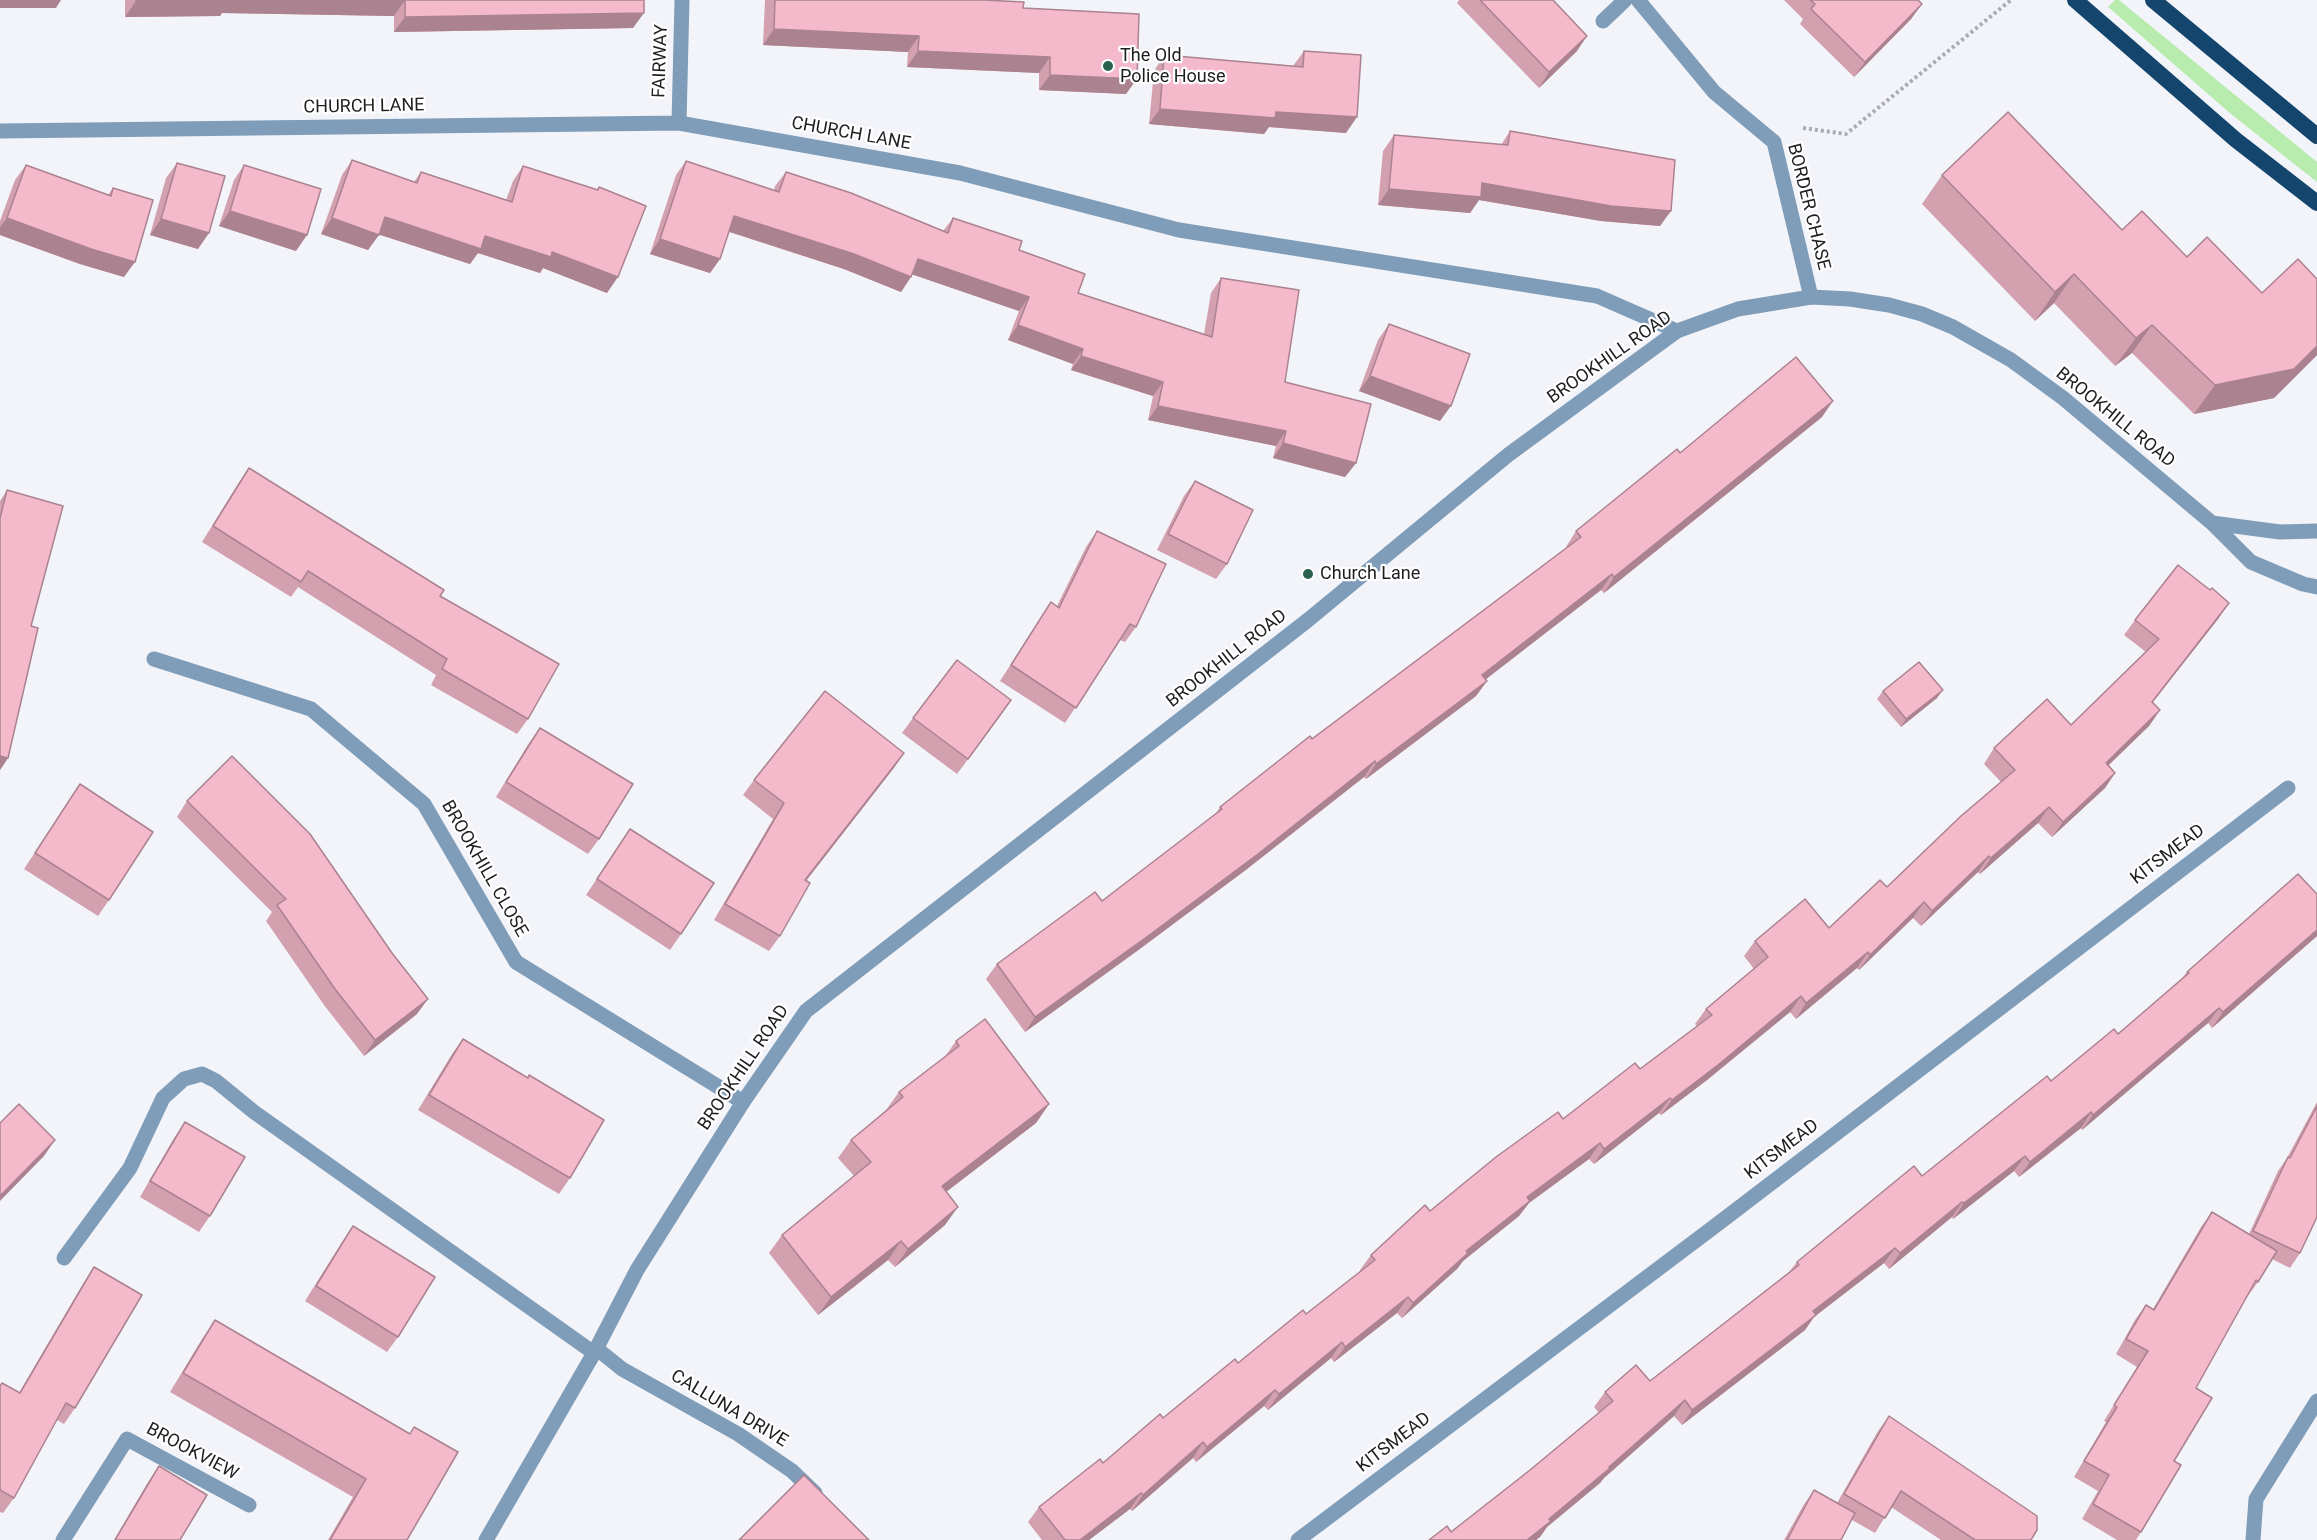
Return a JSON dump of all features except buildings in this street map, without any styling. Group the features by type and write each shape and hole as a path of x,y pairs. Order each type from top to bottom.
{"highway":[{"path":"2074,0 2236,140 2317,203"},
{"path":"2153,0 2317,136"}],"street":[{"name":"FAIRWAY","path":"679,123 682,0"},
{"path":"1603,21 1625,0"},
{"name":"BORDER CHASE","path":"1638,0 1714,92 1774,142 1811,297"},
{"name":"CHURCH LANE","path":"0,131 679,123 960,173 1179,230 1597,296 1677,332"},
{"name":"BROOKHILL ROAD","path":"486,1540 595,1350 637,1270 743,1102 806,1011 1308,620 1508,455 1677,332 1738,309 1811,297 1850,298 1922,314 1963,333 2011,360 2063,398 2211,523 2251,562 2303,584 2317,587"},
{"path":"2211,523 2280,532 2317,531"},
{"name":"BROOKHILL CLOSE","path":"153,659 311,709 424,804 516,962 743,1102"},
{"name":"KITSMEAD","path":"1298,1540 2288,788"},
{"name":"CALLUNA DRIVE","path":"63,1258 130,1168 163,1098 184,1079 202,1074 216,1081 264,1119 622,1370 738,1434 792,1471 825,1504"},
{"path":"2253,1540 2256,1499 2317,1401"},
{"name":"BROOKVIEW","path":"63,1540 128,1439 249,1505"}],"path":[{"path":"1774,142 1795,127 1846,134 2011,0"}],"green space":[{"path":"2115,0 2119,0 2317,162 2317,182 2231,114 2108,7"}],"place":[{"name":"The Old Police House","path":"1108,66"},
{"name":"Church Lane","path":"1308,574"}]}
